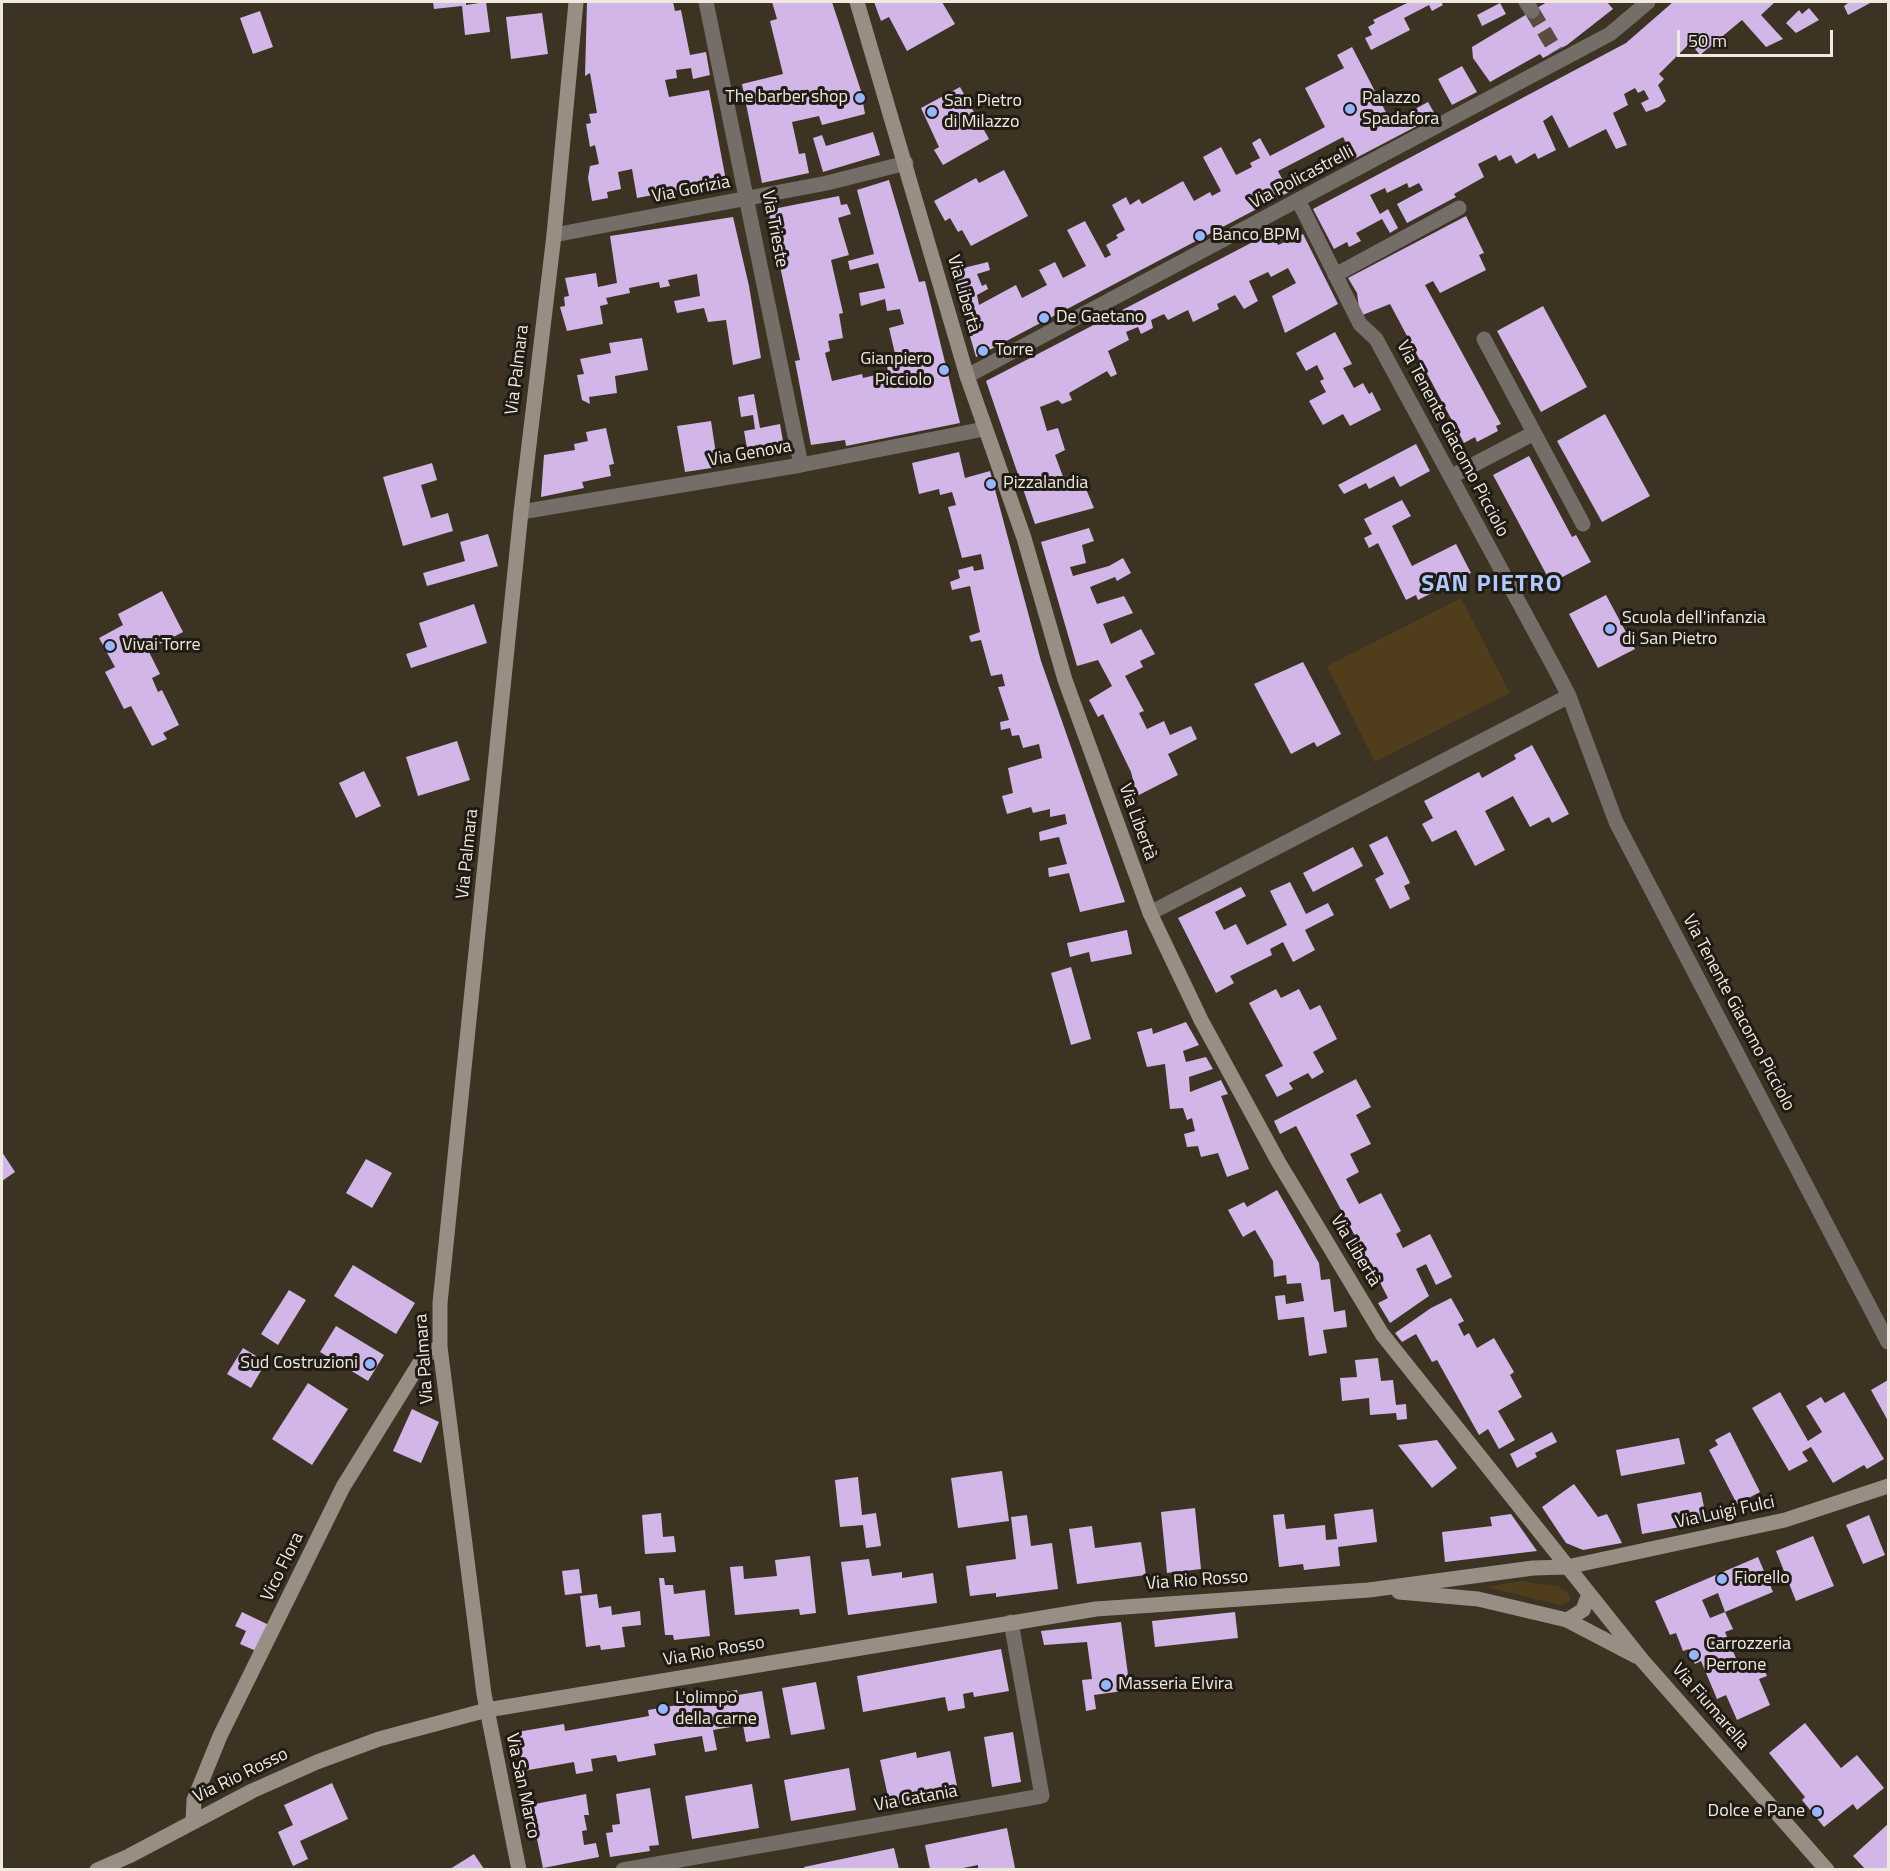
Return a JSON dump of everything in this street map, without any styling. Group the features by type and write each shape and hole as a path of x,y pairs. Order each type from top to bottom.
{"street":[{"name":"Via Palmara","path":"487,1710 440,1347 440,1303 521,512 554,236 576,2"},
{"name":"Via Trieste","path":"706,2 801,465"},
{"name":"Via Libertà","path":"857,2 984,429 1024,538 1065,680 1150,913 1201,1020 1274,1153 1382,1334 1567,1567"},
{"name":"Via Policastrelli","path":"967,376 1299,202 1559,55 1610,34 1648,2"},
{"name":"Via Gorizia","path":"554,236 827,183 906,163"},
{"name":"Via Tenente Giacomo Picciolo","path":"1299,202 1360,324 1376,339 1569,696 1616,822 1888,1342"},
{"path":"1335,275 1459,208"},
{"path":"1484,339 1583,524"},
{"name":"Via Genova","path":"521,512 801,465 984,429"},
{"path":"1452,476 1534,433"},
{"path":"1150,913 1569,696"},
{"name":"Vico Flora","path":"193,1822 194,1800 220,1736 343,1487 424,1356 440,1347"},
{"name":"Via Luigi Fulci","path":"1369,1590 1533,1568 1567,1567 1785,1520 1888,1486"},
{"name":"Via Fiumarella","path":"1567,1567 1642,1660 1827,1869"},
{"path":"1369,1590 1478,1599 1567,1620 1642,1660"},
{"name":"Via Rio Rosso","path":"97,1869 129,1863 193,1822 252,1791 327,1758 379,1739 487,1710 1011,1622 1172,1602 1369,1590"},
{"path":"1567,1620 1584,1610 1589,1594"},
{"name":"Via Catania","path":"623,1869 1042,1796 1011,1622"},
{"name":"Via San Marco","path":"487,1710 519,1869"}],"shaded area":[{"path":"1461,598 1510,693 1375,762 1327,666"},
{"path":"1520,1581 1558,1586 1570,1595 1570,1601 1561,1605 1486,1587"}],"building":[{"path":"433,2 466,2 466,5 486,2 490,32 465,35 462,6 434,9"},
{"path":"587,2 673,2 675,11 681,10 690,55 706,52 710,75 693,79 691,68 676,70 677,78 665,80 669,97 709,90 727,186 691,192 691,188 637,198 632,169 618,172 621,189 607,192 608,198 592,201 588,178 590,166 599,164 595,145 590,147 586,124 591,123 589,114 597,113 590,73 585,76"},
{"path":"772,2 832,2 861,91 865,114 822,125 819,116 792,122 799,154 805,153 809,173 762,183 742,84 783,74 770,21 777,19"},
{"path":"874,2 942,2 955,24 907,51 889,17 881,21"},
{"path":"1409,2 1441,2 1443,5 1432,11 1429,5 1404,18 1410,30 1371,50 1365,38 1372,35 1368,27 1375,23 1373,20"},
{"path":"1547,2 1607,2 1613,9 1567,45 1543,58 1540,54 1490,82 1473,58 1472,47"},
{"path":"1673,2 1775,2 1761,15 1783,39 1766,47 1742,20 1700,55 1690,43 1659,74 1664,79 1658,85 1666,101 1659,107 1646,112 1641,103 1649,99 1644,90 1638,93 1635,88 1624,94 1628,105 1613,113 1627,145 1616,149 1606,129 1569,148 1552,115 1543,121 1556,150 1538,159 1535,153 1516,164 1511,155 1499,161 1496,155 1478,164 1484,177 1454,194 1456,197 1407,223 1397,204 1423,190 1419,183 1409,188 1407,183 1387,193 1385,188 1370,195 1380,214 1388,209 1398,228 1390,233 1382,219 1356,233 1361,241 1349,247 1347,242 1334,249 1313,209 1626,43"},
{"path":"1847,2 1872,2 1848,15 1844,6"},
{"path":"1500,3 1506,14 1482,26 1477,15"},
{"path":"1809,8 1819,20 1796,33 1786,23 1799,10 1802,14"},
{"path":"260,11 273,47 253,54 240,18"},
{"path":"542,13 548,54 511,59 506,17"},
{"path":"1352,47 1391,122 1428,102 1436,116 1354,159 1343,137 1278,171 1289,192 976,357 951,271 988,262 990,270 977,274 982,286 986,284 988,289 977,295 979,305 1016,285 1022,298 1047,285 1039,270 1055,262 1063,278 1086,266 1067,230 1085,221 1105,258 1111,255 1106,245 1118,238 1116,235 1125,230 1112,205 1126,197 1130,205 1139,199 1142,204 1183,181 1194,201 1210,192 1212,196 1221,191 1203,157 1221,147 1236,175 1252,167 1250,163 1260,158 1252,143 1260,138 1270,156 1325,127 1305,88 1344,68 1337,55"},
{"path":"1462,66 1477,92 1452,105 1438,79"},
{"path":"960,87 989,139 943,165 934,150 939,147 921,108"},
{"path":"873,132 880,155 823,172 813,138 822,135 826,146"},
{"path":"1004,170 1028,216 971,246 962,230 958,232 950,218 945,221 934,201 976,178 979,183"},
{"path":"889,180 919,282 925,281 960,423 846,446 845,440 811,445 795,361 800,360 768,210 839,196 841,205 847,204 851,214 838,218 849,255 831,260 843,313 839,314 843,338 828,341 830,351 825,353 832,381 862,374 863,378 888,372 887,365 897,362 889,328 904,324 900,309 887,311 885,299 861,306 859,293 885,288 878,263 850,270 848,261 874,254 857,190"},
{"path":"1466,216 1484,253 1479,255 1486,270 1440,293 1433,281 1425,285 1501,424 1496,426 1498,431 1477,442 1475,437 1464,443 1390,304 1360,316 1357,293 1348,278"},
{"path":"733,217 749,286 761,358 733,365 726,320 708,322 704,308 677,313 674,301 700,296 697,274 668,280 670,286 660,288 659,282 629,288 630,293 606,298 608,304 600,306 603,324 567,331 560,307 565,306 564,297 569,296 565,278 596,273 598,287 617,283 610,236"},
{"path":"1272,232 1278,245 1303,234 1338,304 1285,333 1272,296 1296,283 1288,268 1271,277 1268,272 1249,281 1258,301 1244,309 1235,295 1217,304 1219,309 1193,322 1188,310 1168,320 1164,314 1151,320 1153,328 1141,334 1138,327 1126,332 1129,340 1108,351 1117,374 1111,377 1107,371 1069,393 1072,400 1062,404 1058,400 1040,407 1047,431 1058,428 1065,450 1055,455 1065,482 1081,477 1094,508 1035,524 986,381"},
{"path":"1543,306 1587,387 1541,412 1497,331"},
{"path":"1335,332 1352,364 1343,368 1354,388 1363,383 1369,394 1372,392 1381,410 1350,426 1343,414 1323,425 1309,401 1326,392 1320,381 1324,379 1317,365 1306,371 1296,353"},
{"path":"642,338 648,370 615,376 617,393 589,397 590,404 582,400 577,375 584,374 580,359 611,353 609,343"},
{"path":"754,394 760,428 780,424 785,453 749,460 744,431 755,429 753,415 741,417 738,397"},
{"path":"1605,414 1650,496 1602,522 1557,441"},
{"path":"711,421 718,467 685,472 677,426"},
{"path":"606,428 614,464 609,465 611,476 582,482 584,488 541,497 544,455 575,450 574,444 588,441 586,432"},
{"path":"1416,444 1430,471 1400,487 1394,476 1369,489 1366,483 1344,494 1338,485"},
{"path":"959,452 965,478 990,471 1041,661 1125,902 1080,912 1069,873 1049,877 1048,868 1067,864 1059,837 1040,841 1039,832 1067,824 1065,814 1050,817 1050,809 1033,813 1031,807 1007,814 1002,796 1013,793 1008,768 1042,758 1039,744 1023,748 1019,735 1012,736 1010,728 1001,730 1000,722 1009,720 998,687 1005,686 1002,674 991,676 981,640 971,642 969,636 980,632 970,586 952,590 950,582 960,578 958,570 973,566 974,571 984,569 981,554 962,558 948,507 956,505 952,492 940,495 939,489 919,494 912,463"},
{"path":"1529,456 1572,537 1576,535 1591,562 1551,583 1493,475"},
{"path":"432,463 437,480 421,485 431,518 448,513 453,531 403,546 383,477"},
{"path":"1402,500 1411,516 1392,526 1412,566 1456,544 1471,573 1418,600 1416,595 1406,600 1378,543 1369,548 1364,538 1372,534 1364,519"},
{"path":"1089,528 1094,541 1082,545 1086,563 1070,567 1073,576 1109,566 1123,558 1131,573 1117,581 1115,577 1090,587 1097,604 1124,596 1133,613 1103,624 1111,644 1141,629 1155,654 1140,661 1143,667 1125,676 1144,711 1139,713 1147,729 1164,721 1170,735 1191,726 1197,739 1168,754 1178,775 1137,796 1131,772 1103,714 1098,717 1089,700 1112,686 1098,660 1077,666 1041,542"},
{"path":"488,534 498,566 427,586 423,573 465,561 460,542"},
{"path":"162,591 183,632 148,650 160,674 152,678 158,692 162,690 179,725 163,733 167,739 152,746 131,706 124,709 105,672 115,667 99,638 123,625 118,614"},
{"path":"1606,595 1635,649 1598,668 1569,614"},
{"path":"474,604 487,643 411,668 406,654 427,647 419,623"},
{"path":"1303,662 1341,734 1317,747 1314,742 1291,754 1254,684"},
{"path":"457,741 470,780 418,796 406,757"},
{"path":"1532,745 1569,814 1552,823 1549,817 1530,827 1513,796 1485,811 1505,850 1475,866 1456,830 1432,842 1422,824 1433,818 1424,801 1479,772 1482,778 1516,759 1514,755"},
{"path":"364,771 381,806 356,818 339,783"},
{"path":"1387,836 1410,883 1404,886 1410,899 1390,909 1375,879 1384,874 1369,845"},
{"path":"1353,847 1363,866 1313,892 1303,873"},
{"path":"1290,882 1306,914 1328,903 1334,915 1305,930 1315,950 1293,962 1283,942 1270,949 1272,955 1230,976 1234,983 1216,993 1178,918 1241,887 1246,896 1215,912 1224,930 1236,924 1247,945 1287,925 1270,891"},
{"path":"1127,930 1132,954 1091,962 1089,952 1070,957 1067,943"},
{"path":"1071,967 1091,1039 1071,1045 1051,973"},
{"path":"1276,989 1281,998 1299,989 1310,1010 1320,1005 1337,1039 1313,1052 1324,1072 1312,1079 1308,1073 1289,1083 1293,1089 1277,1097 1265,1075 1283,1066 1249,1003"},
{"path":"1186,1022 1199,1045 1183,1051 1186,1062 1206,1057 1213,1069 1189,1077 1190,1092 1221,1080 1228,1094 1221,1096 1249,1169 1227,1177 1218,1153 1201,1157 1198,1146 1187,1147 1184,1134 1195,1131 1192,1118 1187,1120 1183,1108 1170,1109 1165,1064 1147,1067 1137,1032 1152,1028 1153,1034"},
{"path":"1356,1079 1371,1107 1356,1115 1371,1144 1350,1154 1359,1172 1346,1179 1359,1204 1381,1193 1401,1231 1396,1234 1403,1248 1430,1234 1452,1277 1436,1285 1426,1264 1416,1269 1429,1296 1390,1323 1378,1303 1388,1298 1370,1263 1358,1269 1344,1242 1355,1236 1296,1126 1280,1134 1274,1121"},
{"path":"2,1152 15,1172 2,1181"},
{"path":"366,1159 392,1173 372,1208 346,1193"},
{"path":"1277,1190 1319,1263 1321,1280 1330,1279 1334,1312 1345,1310 1347,1327 1323,1330 1327,1353 1309,1356 1304,1317 1278,1320 1275,1296 1285,1295 1286,1304 1304,1301 1301,1283 1287,1284 1286,1275 1274,1277 1273,1261 1255,1230 1243,1237 1228,1210 1244,1202 1247,1207"},
{"path":"353,1265 415,1303 396,1334 334,1296"},
{"path":"289,1290 306,1300 278,1345 261,1334"},
{"path":"1451,1298 1464,1321 1458,1324 1464,1336 1469,1333 1477,1348 1494,1338 1514,1372 1510,1375 1522,1397 1498,1411 1515,1440 1499,1449 1488,1429 1479,1435 1437,1360 1432,1362 1416,1334 1402,1342 1395,1333 1431,1308"},
{"path":"336,1326 384,1355 368,1381 320,1352"},
{"path":"243,1348 266,1362 251,1388 227,1374"},
{"path":"1378,1358 1381,1381 1393,1380 1396,1405 1406,1404 1407,1419 1397,1420 1396,1413 1370,1415 1369,1398 1342,1401 1340,1378 1357,1377 1355,1360"},
{"path":"1888,1380 1888,1421 1871,1390"},
{"path":"308,1383 348,1409 312,1465 272,1439"},
{"path":"1780,1392 1808,1441 1822,1432 1806,1406 1821,1397 1825,1403 1844,1392 1884,1459 1867,1469 1864,1465 1833,1483 1811,1447 1802,1452 1808,1461 1789,1471 1752,1408"},
{"path":"412,1409 439,1422 421,1463 393,1451"},
{"path":"1552,1432 1557,1442 1535,1453 1537,1457 1517,1468 1510,1454"},
{"path":"1730,1432 1760,1492 1737,1504 1709,1450 1718,1445 1715,1440"},
{"path":"1679,1438 1685,1464 1621,1476 1616,1450"},
{"path":"1437,1440 1457,1468 1432,1488 1398,1445"},
{"path":"1002,1471 1009,1521 958,1528 951,1478"},
{"path":"858,1477 862,1515 876,1513 881,1546 866,1548 863,1525 840,1527 835,1480"},
{"path":"1574,1484 1598,1517 1607,1514 1622,1543 1583,1550 1566,1543 1542,1507"},
{"path":"1701,1492 1707,1522 1642,1534 1637,1504"},
{"path":"1195,1508 1201,1569 1167,1573 1161,1512"},
{"path":"1373,1509 1377,1542 1338,1547 1340,1566 1304,1570 1303,1564 1279,1567 1273,1515 1284,1514 1286,1529 1325,1525 1326,1540 1337,1539 1334,1514"},
{"path":"661,1513 663,1537 674,1536 676,1552 645,1554 642,1515"},
{"path":"1511,1514 1537,1551 1445,1562 1442,1532 1492,1526 1490,1517"},
{"path":"1027,1515 1031,1546 1052,1543 1058,1589 996,1597 996,1593 970,1596 966,1566 1016,1559 1011,1517"},
{"path":"1869,1515 1885,1555 1863,1564 1846,1525"},
{"path":"1092,1526 1095,1548 1141,1542 1146,1575 1077,1584 1069,1529"},
{"path":"1813,1536 1834,1586 1796,1601 1776,1551"},
{"path":"810,1556 816,1613 800,1615 799,1609 735,1615 730,1567 743,1566 744,1579 777,1576 775,1560"},
{"path":"1758,1557 1773,1592 1725,1612 1733,1629 1725,1632 1740,1668 1760,1659 1767,1676 1759,1679 1770,1705 1737,1720 1726,1695 1717,1699 1701,1661 1695,1664 1689,1649 1683,1651 1676,1633 1670,1635 1655,1601","holes":["1718,1593 1725,1612 1710,1618 1702,1600"]},
{"path":"869,1559 872,1576 902,1572 902,1578 933,1573 937,1603 848,1615 841,1562"},
{"path":"579,1569 582,1593 565,1595 562,1571"},
{"path":"659,1578 664,1578 665,1585 673,1585 674,1594 705,1590 710,1636 674,1640 673,1635 665,1635"},
{"path":"597,1594 599,1608 611,1606 612,1615 640,1611 641,1625 622,1627 625,1647 601,1650 600,1645 586,1647 580,1596"},
{"path":"242,1612 269,1625 256,1651 240,1644 246,1631 235,1626"},
{"path":"1235,1612 1238,1638 1155,1647 1152,1621"},
{"path":"1121,1622 1130,1690 1094,1695 1096,1709 1086,1711 1082,1680 1092,1679 1087,1642 1044,1645 1041,1631"},
{"path":"1001,1649 1009,1691 974,1697 973,1692 963,1694 965,1708 948,1711 945,1697 863,1712 857,1676"},
{"path":"816,1682 825,1729 791,1735 782,1688"},
{"path":"737,1690 738,1695 762,1691 770,1738 746,1742 743,1725 713,1730 717,1750 705,1752 702,1736 654,1744 656,1755 618,1762 616,1755 591,1759 593,1771 576,1774 574,1762 523,1771 517,1732 564,1724 565,1731 649,1716 648,1710 708,1700 707,1695"},
{"path":"1805,1723 1841,1768 1857,1755 1884,1788 1857,1810 1853,1804 1824,1827 1802,1800 1805,1797 1769,1753"},
{"path":"1013,1732 1021,1782 992,1787 984,1737"},
{"path":"950,1751 959,1796 928,1803 927,1798 890,1806 880,1760 916,1752 917,1758"},
{"path":"849,1768 856,1810 791,1821 784,1780"},
{"path":"332,1783 348,1819 300,1841 308,1859 293,1866 278,1832 293,1825 284,1805"},
{"path":"752,1784 759,1828 692,1839 685,1796"},
{"path":"650,1788 659,1845 649,1846 650,1851 610,1857 606,1833 613,1832 612,1825 620,1824 616,1794"},
{"path":"586,1794 589,1815 584,1815 587,1830 582,1831 584,1845 596,1843 599,1857 543,1868 530,1805"},
{"path":"1888,1824 1888,1869 1865,1869 1853,1856"},
{"path":"1007,1828 1015,1868 978,1869 978,1865 958,1869 930,1869 925,1845"},
{"path":"894,1848 899,1869 805,1869 804,1867"},
{"path":"474,1854 484,1869 450,1869"}],"tunnel":[{"path":"1532,11 1556,51"}],"place":[{"name":"The barber shop","path":"860,98"},
{"name":"Palazzo Spadafora","path":"1350,109"},
{"name":"San Pietro di Milazzo","path":"932,112"},
{"name":"Banco BPM","path":"1200,236"},
{"name":"De Gaetano","path":"1044,318"},
{"name":"Torre","path":"983,351"},
{"name":"Gianpiero Picciolo","path":"944,370"},
{"name":"Pizzalandia","path":"991,484"},
{"name":"Scuola dell'infanzia di San Pietro","path":"1610,629"},
{"name":"Vivai Torre","path":"110,646"},
{"name":"Sud Costruzioni","path":"370,1364"},
{"name":"Fiorello","path":"1722,1579"},
{"name":"Carrozzeria Perrone","path":"1694,1655"},
{"name":"Masseria Elvira","path":"1106,1685"},
{"name":"L'olimpo della carne","path":"663,1709"},
{"name":"Dolce e Pane","path":"1817,1812"}],"district":[{"name":"SAN PIETRO","path":"1492,585"}]}
